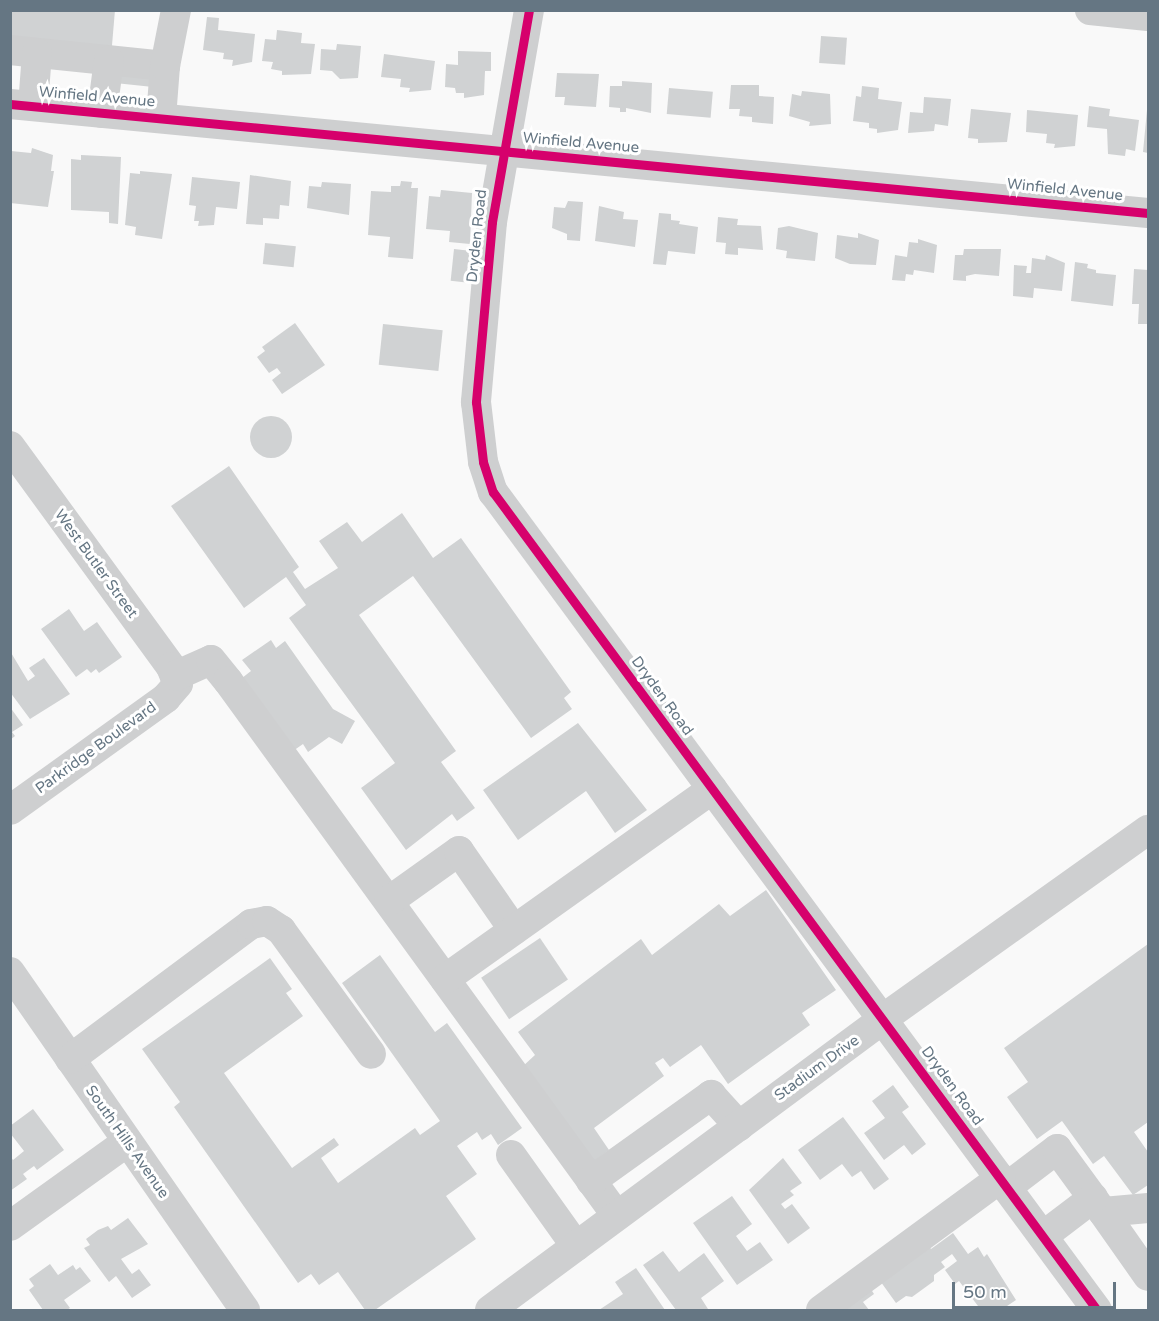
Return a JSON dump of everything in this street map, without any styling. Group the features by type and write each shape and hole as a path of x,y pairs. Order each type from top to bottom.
{"street":[{"path":"161,118 165,66 176,10"},
{"name":"Dryden Road","path":"529,10 502,151 476,402 483,462 493,492 884,1018 1097,1311"},
{"path":"1090,10 1149,16"},
{"path":"22,105 24,52 165,66"},
{"path":"102,113 109,60"},
{"name":"Winfield Avenue","path":"22,105 1149,213"},
{"name":"West Butler Street","path":"10,446 177,680"},
{"path":"177,680 211,660 617,1216"},
{"name":"Parkridge Boulevard","path":"10,810 166,698 177,680"},
{"path":"445,979 712,789"},
{"name":"Stadium Drive","path":"490,1311 884,1018 1149,830"},
{"path":"388,901 459,851 514,930"},
{"path":"70,1059 251,924 267,921 281,930 371,1054"},
{"name":"South Hills Avenue","path":"12,976 245,1311"},
{"path":"591,1181 711,1095 739,1126"},
{"path":"10,1226 127,1142"},
{"path":"820,1311 1004,1183 1057,1149 1149,1276"},
{"path":"511,1155 576,1246"},
{"path":"1043,1236 1098,1205 1149,1208"}],"building":[{"path":"10,10 115,10 111,57 10,48"},
{"path":"207,17 219,18 218,30 255,34 252,62 232,66 233,60 223,59 224,53 203,50"},
{"path":"277,30 302,33 301,43 315,44 311,74 282,75 282,71 271,69 273,62 262,61 265,39 276,40"},
{"path":"821,36 847,38 845,65 819,63"},
{"path":"337,44 361,46 358,78 340,79 332,71 320,70 321,49 336,50"},
{"path":"458,51 491,52 491,71 485,71 484,95 464,98 464,93 456,93 455,88 445,87 446,64 458,65"},
{"path":"384,54 435,61 431,90 409,92 410,88 400,87 401,79 381,77"},
{"path":"155,66 153,87 115,83 117,69"},
{"path":"557,73 599,74 596,107 564,105 565,97 555,97"},
{"path":"622,81 652,83 651,113 626,108 626,112 620,112 620,108 609,107 610,86 622,86"},
{"path":"731,85 759,85 759,96 774,97 773,124 752,122 752,117 739,116 740,109 729,109"},
{"path":"862,86 879,88 878,99 902,102 898,130 877,133 877,129 869,128 869,123 853,121 856,96 861,97"},
{"path":"669,88 713,92 711,118 667,114"},
{"path":"802,91 830,94 831,124 809,126 810,122 789,116 792,94 801,96"},
{"path":"924,97 951,99 948,126 935,124 934,131 908,133 910,112 923,113"},
{"path":"1089,106 1110,109 1109,116 1139,120 1135,151 1126,149 1125,156 1108,154 1107,129 1087,127"},
{"path":"971,109 1011,113 1007,142 978,143 978,139 968,138"},
{"path":"1027,110 1078,115 1075,146 1054,148 1055,144 1046,143 1047,134 1026,132"},
{"path":"1148,110 1148,153 1143,152"},
{"path":"32,148 53,155 51,171 54,171 48,207 10,203 11,151 31,153"},
{"path":"81,155 121,157 118,224 109,223 109,212 71,210 71,159 81,160"},
{"path":"140,171 172,174 162,239 135,235 136,227 125,225 130,173 140,174"},
{"path":"250,175 291,181 289,206 280,205 279,219 263,218 263,225 246,224"},
{"path":"192,177 240,182 237,209 216,207 214,225 198,226 199,221 194,221 196,206 189,205"},
{"path":"401,181 412,182 411,188 418,188 413,259 388,257 390,237 368,235 371,191 391,192 391,186 400,186"},
{"path":"322,182 351,184 349,215 307,208 309,186 321,187"},
{"path":"441,190 472,193 470,244 449,242 450,231 426,229 429,196 440,197"},
{"path":"568,201 583,202 580,241 567,240 567,234 552,228 554,207 565,208"},
{"path":"599,206 624,212 623,219 638,220 635,247 595,241"},
{"path":"659,213 671,214 671,220 680,221 679,224 698,227 695,254 668,251 666,265 653,264"},
{"path":"718,217 738,219 737,225 761,226 763,250 738,248 738,255 725,254 726,243 716,242"},
{"path":"789,226 818,233 815,261 786,258 787,251 776,249 778,228"},
{"path":"858,233 879,240 876,265 850,264 835,258 837,235 858,238"},
{"path":"918,239 937,245 934,273 914,270 913,275 906,274 905,281 892,280 895,255 907,257 909,242 918,243"},
{"path":"265,243 296,246 294,267 263,264"},
{"path":"454,249 472,251 469,283 451,281"},
{"path":"964,249 1001,249 999,276 975,274 966,276 966,281 953,280 955,255 963,255"},
{"path":"1046,255 1065,263 1062,291 1034,288 1033,298 1013,296 1014,265 1027,266 1026,273 1031,273 1032,258 1045,260"},
{"path":"1075,262 1088,264 1087,268 1096,270 1096,273 1116,275 1113,306 1071,301"},
{"path":"1134,269 1148,270 1148,324 1138,324 1139,304 1132,304"},
{"path":"295,323 325,365 282,394 272,380 281,373 277,368 269,373 257,357 265,351 262,347"},
{"path":"383,324 443,330 438,371 379,365"},
{"path":"271,416 286,422 292,437 286,452 271,458 256,452 250,437 256,422"},
{"path":"229,466 299,567 293,572 305,589 338,568 319,541 347,522 362,542 402,513 433,558 461,538 571,692 564,698 572,709 531,738 413,576 359,615 456,751 441,762 475,808 457,821 452,814 406,850 361,788 395,763 289,618 306,605 286,577 244,608 171,506"},
{"path":"69,609 84,631 97,622 122,657 99,673 96,669 91,673 87,669 76,677 41,629"},
{"path":"271,640 276,648 285,641 333,709 355,721 342,744 329,737 308,752 303,744 293,751 242,678 251,671 242,660"},
{"path":"10,651 28,681 35,676 29,668 44,658 70,694 30,719 10,692"},
{"path":"10,707 23,725 12,732 15,736 10,740"},
{"path":"578,723 647,810 615,833 586,791 518,840 483,790"},
{"path":"766,890 836,990 802,1013 810,1025 728,1084 701,1045 670,1067 663,1058 655,1063 664,1076 594,1128 609,1150 593,1162 522,1067 535,1055 518,1032 641,939 652,955 719,904 730,916"},
{"path":"540,938 568,979 509,1019 481,978"},
{"path":"1148,944 1148,1122 1134,1132 1148,1152 1148,1185 1133,1195 1104,1156 1093,1164 1062,1121 1037,1139 1007,1097 1028,1082 1004,1048"},
{"path":"380,955 435,1032 447,1023 522,1128 498,1145 491,1134 482,1140 477,1132 457,1146 477,1174 446,1196 476,1239 375,1310 365,1310 338,1272 319,1285 311,1274 298,1283 174,1107 180,1102 142,1049 270,958 292,989 286,993 303,1016 224,1073 292,1168 334,1138 339,1145 321,1158 338,1183 415,1128 420,1135 440,1121 342,983"},
{"path":"893,1085 909,1107 902,1112 926,1144 912,1155 904,1145 884,1160 864,1133 885,1118 872,1101"},
{"path":"33,1109 64,1150 37,1170 34,1166 23,1174 27,1179 10,1191 10,1156 13,1160 24,1151 10,1133 10,1126"},
{"path":"843,1117 889,1179 874,1190 861,1171 852,1177 842,1164 820,1180 798,1150"},
{"path":"783,1158 802,1183 790,1191 794,1195 781,1204 785,1209 792,1204 810,1228 788,1244 749,1190"},
{"path":"732,1196 752,1224 736,1236 747,1251 760,1242 773,1260 737,1285 693,1223"},
{"path":"128,1218 148,1244 121,1259 132,1274 139,1269 151,1285 132,1298 116,1276 109,1282 84,1248 90,1245 86,1239 98,1230 108,1226 111,1230"},
{"path":"953,1233 968,1254 978,1247 984,1257 987,1254 1016,1300 1001,1310 971,1310 978,1306 959,1281 955,1284 945,1270 957,1261 952,1254 941,1262 945,1267 934,1275 934,1281 912,1297 906,1296 896,1303 878,1278 925,1240 931,1249"},
{"path":"663,1251 679,1272 704,1253 724,1281 701,1298 708,1309 676,1310 643,1265"},
{"path":"50,1264 58,1275 73,1265 76,1270 80,1267 91,1281 64,1300 70,1308 67,1310 43,1310 29,1290 34,1286 29,1279"},
{"path":"636,1268 665,1310 599,1310 623,1294 615,1282"},
{"path":"865,1280 874,1294 863,1302 869,1310 836,1310"}],"cycle path":[{"path":"529,10 492,222 476,402 483,462 493,492 1097,1310"},
{"path":"10,104 1148,213"}]}
